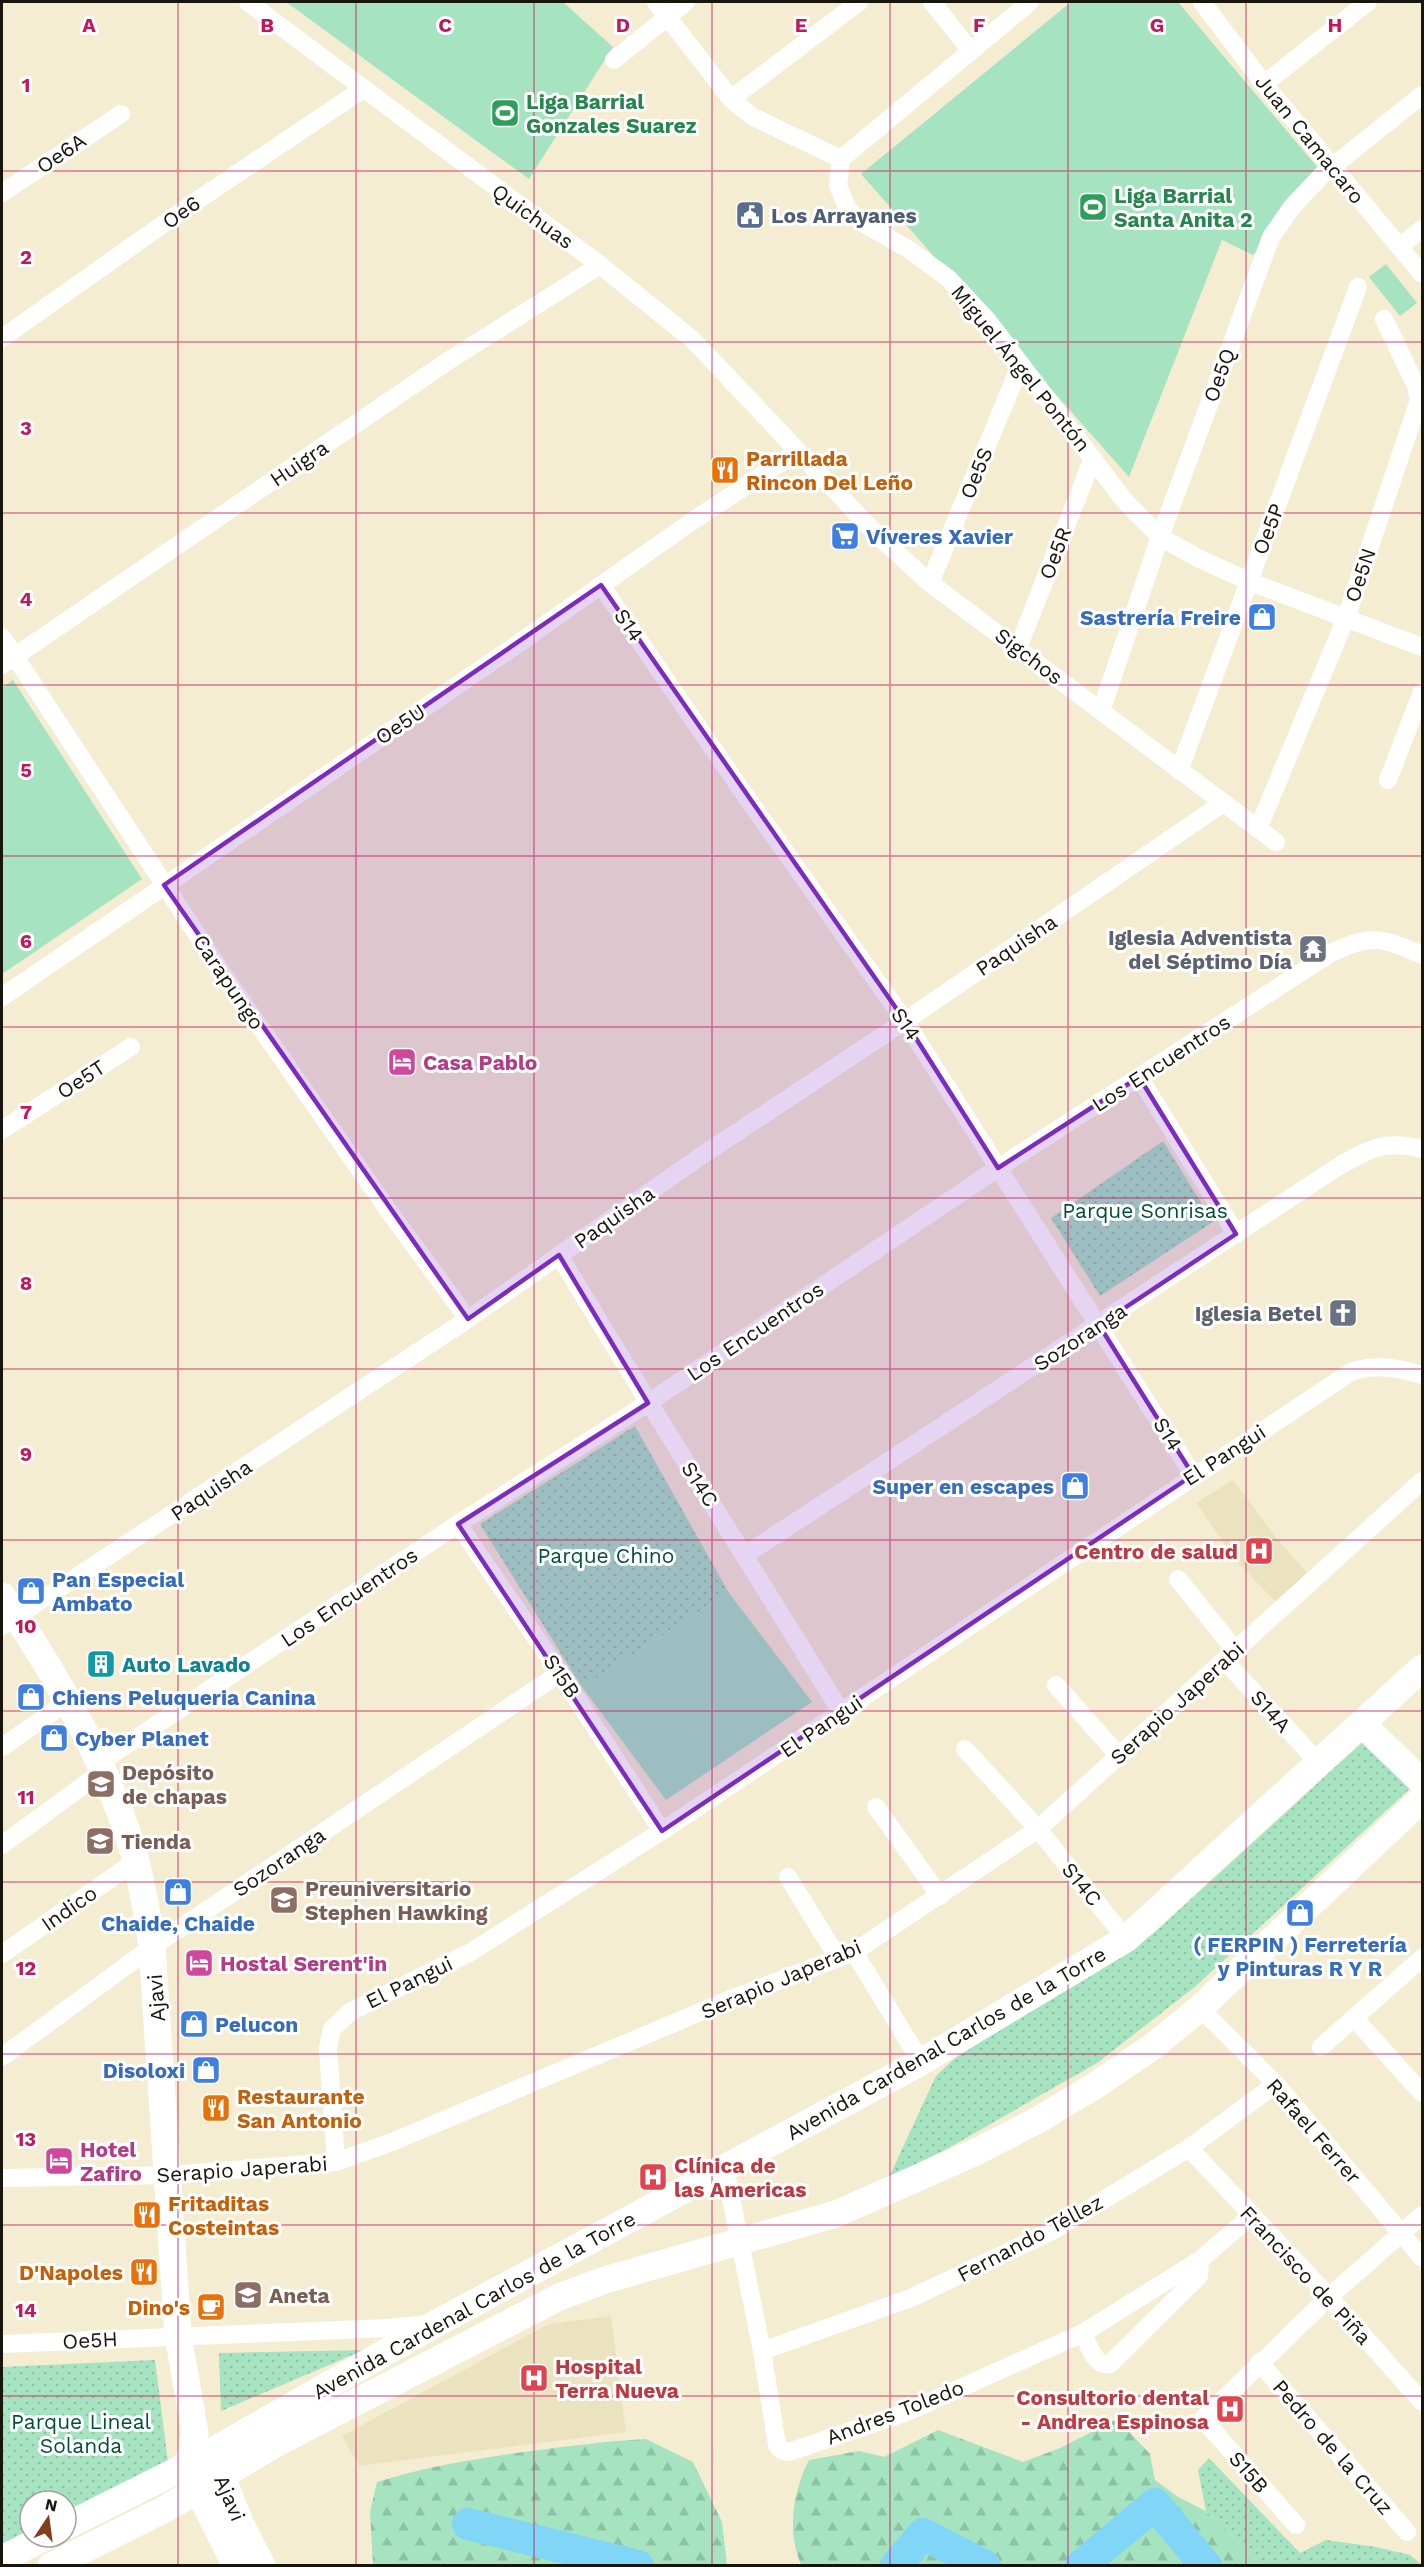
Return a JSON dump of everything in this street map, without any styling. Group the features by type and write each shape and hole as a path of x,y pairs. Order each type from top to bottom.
{"street":[{"name":"Quichuas","path":"248,2 600,265 693,339 798,452"},
{"path":"656,2 731,99 753,117 841,159 1030,2"},
{"path":"614,60 686,2"},
{"path":"731,99 858,2"},
{"path":"932,2 970,50"},
{"name":"Juan Camacaro","path":"1202,2 1264,84 1422,274"},
{"path":"1264,84 1368,2"},
{"name":"Oe6","path":"2,338 186,208 363,89"},
{"name":"Oe5Q","path":"1101,711 1160,537 1271,237 1298,200 1332,167 1422,95"},
{"name":"Oe6A","path":"2,193 121,114"},
{"name":"Miguel Ángel Pontón","path":"841,159 838,186 849,211 866,225 908,249 948,278 988,321 1124,500 1160,537 1248,581 1422,647"},
{"path":"1399,247 1422,229"},
{"name":"Huigra","path":"7,661 448,361 600,265"},
{"name":"Oe5P","path":"1179,771 1358,287"},
{"name":"Oe5N","path":"1258,829 1346,618 1419,400 1415,362 1384,319"},
{"name":"Oe5S","path":"930,583 1021,364"},
{"name":"Sigchos","path":"798,452 878,536 930,583 1276,842"},
{"name":"Oe5U","path":"2,997 798,452"},
{"name":"Oe5R","path":"1018,648 1093,458"},
{"name":"S14","path":"602,585 740,788 905,1021 1193,1475"},
{"name":"Carapungo","path":"2,638 7,661 391,1214 468,1318"},
{"path":"1388,780 1422,692"},
{"name":"Paquisha","path":"6,1613 128,1545 468,1318 701,1156 905,1021 1223,803"},
{"name":"Los Encuentros","path":"2,1845 101,1767 458,1524 648,1403 998,1168 1330,953 1359,940 1381,940 1422,955"},
{"name":"Oe5T","path":"2,1130 131,1047"},
{"path":"1139,1077 1236,1234"},
{"name":"Sozoranga","path":"745,1555 1336,1168 1367,1150 1389,1144 1422,1149"},
{"name":"S14C","path":"560,1255 648,1403 841,1712"},
{"name":"El Pangui","path":"336,2163 328,2048 337,2022 365,2003 470,1953 662,1831 1193,1475 1351,1372 1366,1366 1380,1366 1422,1375"},
{"name":"Serapio Japerabi","path":"2,2178 169,2175 336,2163 392,2142 731,1999 846,1955 940,1896 1038,1829 1421,1485"},
{"name":"S15B","path":"458,1524 560,1673 662,1831"},
{"name":"S14A","path":"1178,1579 1230,1655 1318,1762"},
{"name":"Ajavi","path":"6,1613 67,1702 101,1767 136,1861 152,1947 178,2335 204,2442 209,2484 236,2565"},
{"name":"Avenida Cardenal Carlos de la Torre","path":"78,2520 188,2465 204,2442 437,2323 921,2062 1126,1939 1422,1668"},
{"name":"Sozoranga","path":"2,2057 152,1947 560,1673"},
{"path":"1056,1685 1119,1756"},
{"path":"2,1747 67,1702"},
{"path":"1362,1724 1422,1782"},
{"name":"S14C","path":"965,1749 1038,1829 1126,1939"},
{"name":"Avenida Cardenal Carlos de la Torre","path":"51,2565 165,2509 279,2442 560,2297 605,2280 836,2214 976,2152 1038,2120 1096,2085 1152,2047 1200,2008 1422,1799"},
{"path":"876,1808 940,1896"},
{"name":"Indico","path":"2,1954 136,1861"},
{"path":"788,1877 921,2062"},
{"path":"1321,2047 1422,1959"},
{"name":"Rafael Ferrer","path":"1200,2008 1276,2084 1422,2258"},
{"path":"1354,2018 1420,2086"},
{"name":"Fernando Téllez","path":"762,2351 911,2298 1054,2230 1189,2148 1276,2084"},
{"name":"Francisco de Piña","path":"1189,2148 1329,2297 1422,2402"},
{"name":"Andres Toledo","path":"725,2168 762,2351 777,2445 781,2450 789,2452 907,2412 1083,2332 1200,2260 1251,2216"},
{"path":"1259,2362 1422,2215"},
{"path":"1083,2332 1097,2362 1103,2365 1110,2364 1199,2276 1202,2268 1200,2260"},
{"name":"Oe5H","path":"2,2344 389,2328 437,2323"},
{"name":"S15B","path":"1259,2362 1203,2419 1296,2525"},
{"name":"Pedro de la Cruz","path":"1259,2362 1407,2532"},
{"name":"Ajavi","path":"188,2465 209,2484 262,2565"},
{"path":"2,2559 22,2549"}],"highlighted area":[{"path":"601,585 905,1021 998,1168 1139,1077 1236,1234 1099,1325 1193,1475 662,1831 458,1524 648,1403 559,1255 468,1319 164,885"}],"shaded area":[{"name":"Centro de salud","path":"1233,1480 1277,1539 1310,1576 1278,1604 1238,1563 1196,1503"},
{"name":"Hospital Terra Nueva","path":"611,2316 626,2432 359,2466 342,2436 549,2324"}],"green space":[{"name":"Liga Barrial Gonzales Suarez","path":"286,2 563,2 613,47 529,179"},
{"name":"Liga Barrial Santa Anita 2","path":"1071,2 1178,2 1324,175 1253,255 1222,240 1129,477 861,174"},
{"path":"1386,264 1417,303 1400,316 1369,277"},
{"path":"13,680 142,879 2,974 2,688"},
{"name":"Parque Sonrisas","path":"1163,1141 1213,1222 1100,1296 1051,1218"},
{"name":"Parque Chino","path":"635,1426 729,1593 582,1687 480,1524"},
{"path":"729,1593 812,1702 666,1800 582,1687"},
{"path":"1366,1739 1416,1783 1196,1986 1097,2063 945,2150 889,2177 936,2076 955,2058 1153,1934"},
{"path":"364,2350 221,2411 219,2353"},
{"name":"Parque Lineal Solanda","path":"155,2360 169,2470 78,2510 78,2489 18,2489 18,2537 2,2544 2,2367"},
{"path":"1117,2419 1150,2454 1155,2480 1178,2497 1206,2511 1261,2565 802,2566 794,2541 793,2527 799,2485 809,2460 859,2451 884,2457 938,2430 1023,2462 1060,2448"},
{"path":"646,2439 693,2462 722,2522 727,2565 373,2565 370,2512 377,2482 434,2467 492,2457"},
{"path":"1209,2458 1300,2553 1326,2540 1376,2547 1410,2555 1422,2565 1261,2565 1206,2511 1198,2470"}],"waterway":[{"path":"1081,2566 1155,2504 1206,2566"},
{"path":"468,2524 638,2566"},
{"path":"896,2566 923,2534 985,2566"}],"place":[{"name":"Liga Barrial Gonzales Suarez","path":"505,113"},
{"name":"Liga Barrial Santa Anita 2","path":"1093,207"},
{"name":"Los Arrayanes","path":"750,215"},
{"name":"Parrillada Rincon Del Leño","path":"725,470"},
{"name":"Víveres Xavier","path":"845,536"},
{"name":"Sastrería Freire","path":"1262,617"},
{"name":"Iglesia Adventista del Séptimo Día","path":"1313,949"},
{"name":"Casa Pablo","path":"402,1062"},
{"name":"Iglesia Betel","path":"1343,1313"},
{"name":"Super en escapes","path":"1075,1486"},
{"name":"Centro de salud","path":"1259,1551"},
{"name":"Pan Especial Ambato","path":"31,1591"},
{"name":"Auto Lavado","path":"101,1664"},
{"name":"Chiens Peluqueria Canina","path":"31,1697"},
{"name":"Cyber Planet","path":"54,1738"},
{"name":"Depósito de chapas","path":"101,1784"},
{"name":"Tienda","path":"100,1841"},
{"name":"Chaide, Chaide","path":"178,1892"},
{"name":"Preuniversitario Stephen Hawking","path":"284,1900"},
{"name":"( FERPIN ) Ferretería y Pinturas R Y R","path":"1300,1913"},
{"name":"Hostal Serent'in","path":"199,1963"},
{"name":"Pelucon","path":"194,2024"},
{"name":"Disoloxi","path":"206,2070"},
{"name":"Restaurante San Antonio","path":"216,2108"},
{"name":"Hotel Zafiro","path":"59,2161"},
{"name":"Clínica de las Americas","path":"653,2177"},
{"name":"Fritaditas Costeintas","path":"147,2215"},
{"name":"D'Napoles","path":"144,2272"},
{"name":"Aneta","path":"248,2295"},
{"name":"Dino's","path":"211,2307"},
{"name":"Hospital Terra Nueva","path":"534,2378"},
{"name":"Consultorio dental - Andrea Espinosa","path":"1230,2409"}]}
